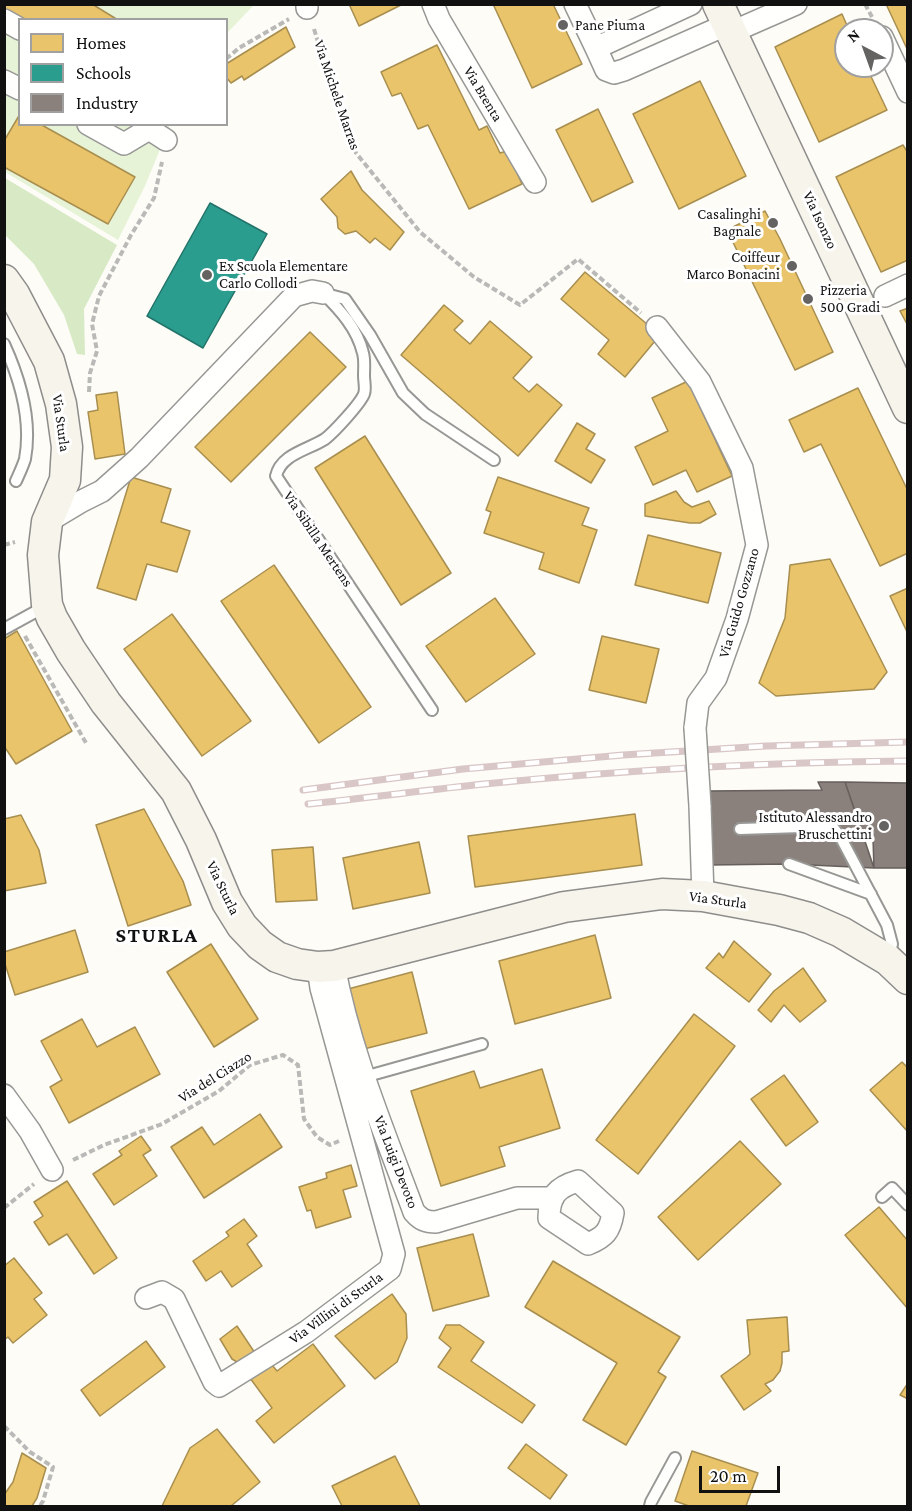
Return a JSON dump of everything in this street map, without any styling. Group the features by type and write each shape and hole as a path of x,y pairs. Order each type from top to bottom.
{"street":[{"name":"Via Brenta","path":"433,4 439,19 535,182"},
{"path":"575,4 606,70 614,72 624,70 726,20 796,4"},
{"path":"596,48 692,4"},
{"path":"4,20 18,28"},
{"name":"Via Isonzo","path":"726,20 908,408"},
{"path":"894,62 908,92"},
{"path":"4,81 18,88"},
{"path":"92,126 124,144 155,131"},
{"name":"Via Sturla","path":"4,280 49,361 61,404 67,447 65,480 47,522 43,555 47,605 52,618 70,651 100,694 176,791 201,840 227,902 242,926 260,945 277,957 297,964 326,967 564,907 662,894 703,896 809,918 841,932 898,969"},
{"path":"885,296 908,285"},
{"path":"47,522 102,491 139,458 294,296 312,291 323,293"},
{"name":"Via Guido Gozzano","path":"657,327 700,382 742,468 757,545 737,619 716,678 698,703 695,728 703,896"},
{"name":"Via Luigi Devoto","path":"326,967 342,1003 364,1077 414,1212 419,1218 426,1222 436,1222 517,1198 553,1198"},
{"name":"Via Villini di Sturla","path":"146,1298 162,1292 174,1299 214,1382 219,1386 306,1332 390,1269 394,1254 321,988 326,967"},
{"path":"4,1095 30,1131 52,1170"}],"lane":[{"path":"323,293 345,299 370,335 403,393 425,414 494,460"},
{"name":"Via Sibilla Mertens","path":"323,293 341,310 356,332 364,354 364,393 343,422 326,438 302,452 289,456 278,469 276,476 432,710"},
{"path":"4,344 13,363 28,430 25,461 16,481"},
{"path":"4,629 47,605"},
{"path":"740,829 832,826 842,838 887,925 898,969"},
{"path":"789,864 870,894"},
{"path":"364,1077 482,1044"},
{"path":"882,1197 892,1188 908,1205"},
{"path":"650,1506 675,1458"}],"path":[{"name":"Via Michele Marras","path":"228,57 239,48 307,6 340,111 356,153 420,232 474,277 520,306 578,259 657,327"},
{"path":"87,402 90,374 97,351 92,324 99,296 131,235 154,198"},
{"path":"17,622 86,743"},
{"name":"Via del Ciazzo","path":"4,1208 52,1170 104,1145 162,1124 219,1091 250,1065 283,1055 298,1065 304,1119 317,1137 330,1145 345,1138"},
{"path":"4,1426 30,1452 53,1467 40,1506"}],"green space":[{"path":"4,5 254,5 228,32 228,18 18,18 18,126 170,126 145,186 118,240 5,172"},
{"path":"5,178 117,245 84,309 85,355 77,354 64,315 34,264 5,235"}],"building: Homes":[{"path":"4,4 92,4 115,18 18,19 4,12"},
{"path":"349,4 403,4 359,26"},
{"path":"493,4 553,4 582,64 532,88"},
{"path":"886,4 908,4 908,51 894,18"},
{"path":"842,14 844,18 834,18 834,78 872,78 887,110 819,142 775,47"},
{"path":"286,27 295,47 244,80 242,76 231,83 228,79 228,63"},
{"path":"437,45 479,130 487,126 500,153 507,151 522,184 469,209 428,125 418,129 401,93 392,96 381,72"},
{"path":"700,81 746,176 679,209 633,114"},
{"path":"598,109 633,182 592,202 556,130"},
{"path":"18,117 18,126 44,126 135,177 108,224 4,167 4,141"},
{"path":"903,145 908,153 908,260 881,272 836,177"},
{"path":"351,171 362,190 404,232 390,250 375,238 370,243 356,231 345,234 338,228 337,217 321,199"},
{"path":"765,211 833,352 795,370 727,230"},
{"path":"585,272 660,335 625,377 598,354 609,340 561,299"},
{"path":"444,305 463,321 454,330 470,344 490,321 532,357 513,378 529,392 537,384 562,405 518,456 401,355"},
{"path":"908,308 908,326 900,311"},
{"path":"310,332 346,367 231,482 195,447"},
{"path":"688,381 732,476 697,492 686,470 653,485 635,447 668,431 652,398"},
{"path":"858,388 908,491 908,553 880,566 821,444 804,452 789,420"},
{"path":"117,392 125,454 95,459 88,412 98,410 96,395"},
{"path":"577,423 595,434 586,449 605,460 591,483 555,461"},
{"path":"365,436 451,573 401,605 315,468"},
{"path":"131,477 171,489 161,522 190,531 177,572 147,564 136,600 97,588"},
{"path":"498,477 589,508 582,525 597,530 579,583 539,569 544,553 484,533 491,512 486,510"},
{"path":"676,491 684,502 692,507 709,501 716,514 700,523 645,516 645,504"},
{"path":"648,535 721,553 708,603 635,585"},
{"path":"830,559 887,672 874,689 776,696 759,683 785,618 790,565"},
{"path":"274,565 371,707 319,743 221,601"},
{"path":"908,588 908,634 890,596"},
{"path":"495,598 535,654 466,702 426,646"},
{"path":"172,614 251,721 202,756 124,649"},
{"path":"17,631 72,731 16,764 4,746 4,639"},
{"path":"602,636 659,649 646,703 589,690"},
{"path":"144,809 183,881 191,905 128,926 96,825"},
{"path":"635,814 642,865 475,887 468,836"},
{"path":"21,815 39,850 46,883 4,891 4,819"},
{"path":"419,842 430,893 353,909 343,858"},
{"path":"313,847 317,900 276,902 272,850"},
{"path":"75,930 88,972 15,995 4,961 4,952"},
{"path":"595,935 611,998 515,1024 499,961"},
{"path":"734,941 771,974 749,1002 706,968 719,953 723,958"},
{"path":"211,944 258,1019 214,1047 167,972"},
{"path":"803,968 826,1001 800,1022 784,1005 771,1022 758,1010 774,991"},
{"path":"412,972 427,1033 364,1049 348,989"},
{"path":"694,1014 735,1046 638,1174 596,1140"},
{"path":"82,1019 97,1047 135,1027 160,1074 69,1123 50,1087 62,1080 41,1041"},
{"path":"902,1062 908,1068 908,1132 870,1090"},
{"path":"542,1069 560,1128 499,1147 505,1166 441,1186 411,1091 474,1071 480,1088"},
{"path":"784,1075 818,1122 786,1146 751,1099"},
{"path":"260,1114 282,1147 204,1198 171,1147 202,1127 214,1145"},
{"path":"141,1136 151,1150 143,1155 157,1176 114,1205 93,1174 122,1155 119,1151"},
{"path":"740,1141 781,1184 698,1260 658,1217"},
{"path":"351,1165 357,1186 343,1190 351,1217 316,1228 311,1210 307,1211 299,1187 327,1178 326,1173"},
{"path":"67,1181 117,1258 94,1274 67,1234 49,1245 34,1222 43,1216 34,1202"},
{"path":"879,1207 908,1241 908,1309 845,1235"},
{"path":"244,1219 257,1236 247,1244 262,1266 232,1287 221,1271 206,1281 193,1261 229,1236 226,1232"},
{"path":"473,1234 489,1296 433,1311 417,1248"},
{"path":"14,1258 42,1293 34,1299 47,1315 13,1343 8,1337 4,1340 4,1266"},
{"path":"553,1261 680,1337 658,1372 666,1377 626,1445 583,1420 617,1363 525,1307"},
{"path":"392,1294 406,1314 407,1338 397,1362 375,1379 335,1336"},
{"path":"787,1317 789,1351 782,1352 780,1371 773,1380 765,1384 771,1391 744,1410 721,1376 750,1354 747,1320"},
{"path":"446,1325 460,1325 484,1342 471,1361 535,1405 522,1423 438,1367 451,1348 439,1338"},
{"path":"237,1326 255,1353 237,1362 232,1359 220,1339"},
{"path":"146,1341 165,1367 100,1416 81,1390"},
{"path":"313,1344 345,1386 274,1443 256,1421 272,1408 247,1374 267,1359 277,1371"},
{"path":"908,1383 908,1399 900,1395"},
{"path":"217,1429 260,1482 231,1506 162,1506 190,1448"},
{"path":"526,1444 567,1475 550,1499 508,1468"},
{"path":"692,1451 758,1473 746,1506 689,1506 675,1501"},
{"path":"22,1453 46,1468 37,1498 32,1506 4,1506 4,1495 13,1482"},
{"path":"395,1456 420,1506 342,1506 332,1486"}],"building: Schools":[{"name":"Ex Scuola Elementare Carlo Collodi","path":"210,203 267,234 203,348 147,316"}],"building: Industry":[{"path":"818,782 845,782 874,868 789,864 709,865 708,791 822,790"},
{"name":"Istituto Alessandro Bruschettini","path":"845,782 908,783 908,868 874,868 873,839 864,837"}],"railway":[{"path":"303,790 463,769 623,755 766,746 908,742"},
{"path":"308,804 484,784 643,771 749,765 908,761"}],"place":[{"name":"Pane Piuma","path":"563,25"},
{"name":"Casalinghi Bagnale","path":"773,223"},
{"name":"Coiffeur Marco Bonacini","path":"792,266"},
{"name":"Ex Scuola Elementare Carlo Collodi","path":"207,275"},
{"name":"Pizzeria 500 Gradi","path":"808,299"},
{"name":"Istituto Alessandro Bruschettini","path":"884,826"}],"district":[{"name":"STURLA","path":"157,936"}]}
